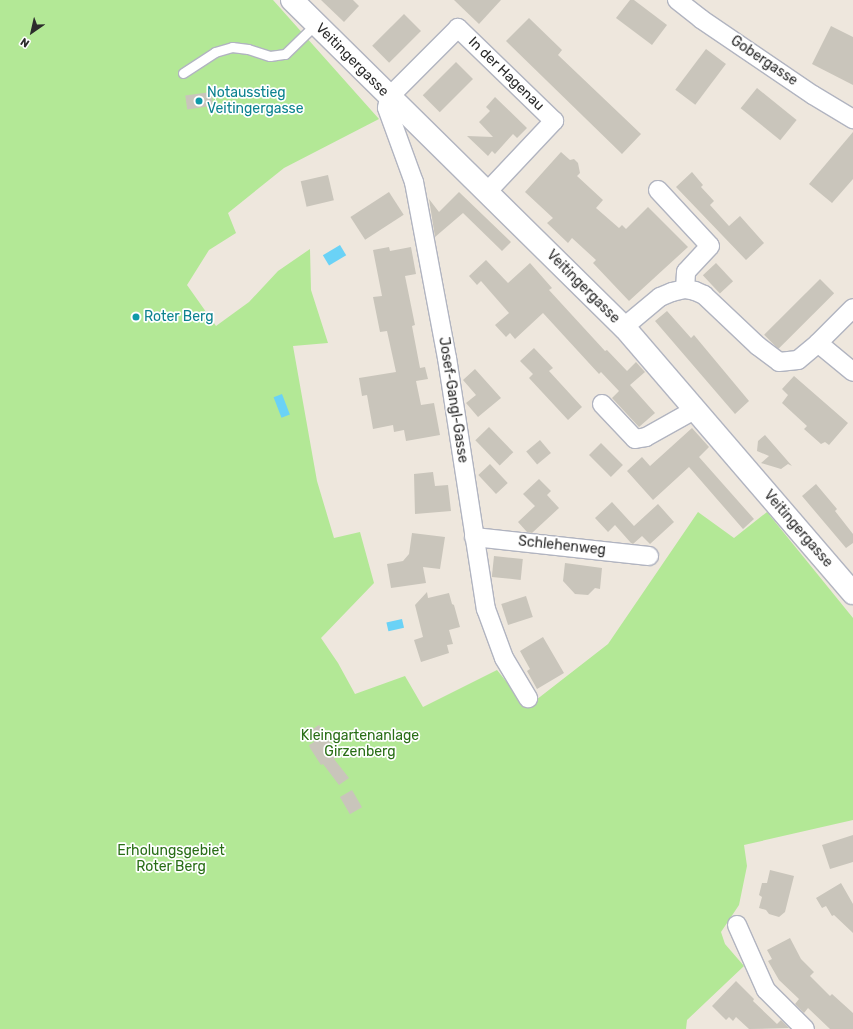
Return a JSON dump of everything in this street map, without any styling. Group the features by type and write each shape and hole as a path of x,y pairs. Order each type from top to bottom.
{"street":[{"name":"Veitingergasse","path":"292,0 624,327 853,593"},
{"name":"Gobergasse","path":"677,0 701,19 806,90 853,119"},
{"name":"In der Hagenau","path":"389,97 458,28 554,121 487,192"},
{"name":"Josef-Gangl-Gasse","path":"389,97 387,108 414,182 447,358 486,609 504,658 528,698"},
{"path":"658,190 710,246 686,272 685,289"},
{"path":"624,327 660,297 685,289 695,290 704,295 758,346 779,362 798,360 818,343 853,308"},
{"path":"818,343 853,372"},
{"path":"602,404 635,439 646,437 696,409"},
{"name":"Schlehenweg","path":"474,537 649,556"},
{"path":"737,925 766,990 806,1029"}],"lane":[{"path":"183,73 215,52 232,47 248,49 270,56 285,54 316,24"}],"green space":[{"name":"Erholungsgebiet Roter Berg","path":"0,0 273,0 379,119 284,168 228,213 236,233 209,250 187,285 216,326 249,302 278,271 310,249 311,290 328,343 293,346 317,481 334,538 360,532 374,583 321,638 338,663 355,694 405,676 423,707 497,670 527,707 608,644 698,512 734,538 767,512 853,618 853,820 744,845 747,866 739,905 721,932 725,944 744,966 687,1020 686,1029 0,1029"}],"water":[{"path":"340,245 346,255 329,266 323,255"},
{"path":"282,394 290,415 281,418 274,397"},
{"path":"402,619 404,628 388,631 386,623"}],"building":[{"path":"321,0 353,0 359,6 344,22"},
{"path":"454,0 501,0 479,24"},
{"path":"630,0 634,0 667,25 652,45 616,18"},
{"path":"404,14 421,31 389,63 372,46"},
{"path":"529,18 562,50 558,55 641,134 622,154 506,41"},
{"path":"831,26 853,37 853,85 812,64"},
{"path":"706,49 726,64 695,105 675,90"},
{"path":"456,62 473,79 440,112 423,95"},
{"path":"757,88 797,120 780,140 741,108"},
{"name":"Notausstieg Veitingergasse","path":"211,92 213,106 187,109 185,96"},
{"path":"495,97 527,128 517,138 513,134 495,154 492,151 488,156 467,136 493,137 479,122 490,111 486,107"},
{"path":"853,132 853,179 832,203 809,184"},
{"path":"561,152 570,160 574,159 578,163 580,173 577,176 603,200 596,208 619,228 622,225 626,229 648,207 688,247 629,301 593,263 596,260 572,238 568,243 547,223 553,218 525,192"},
{"path":"692,172 703,185 701,187 714,201 710,205 729,226 740,216 764,243 746,260 676,187"},
{"path":"328,175 334,200 307,207 301,181"},
{"path":"389,192 404,215 365,240 350,217"},
{"path":"459,192 511,242 502,251 463,213 435,237 429,199 439,212"},
{"path":"389,247 390,251 411,247 416,274 405,276 415,325 412,326 420,368 425,367 428,379 416,381 421,405 434,403 440,435 406,441 404,430 394,432 393,425 373,429 367,395 362,396 359,378 396,372 387,331 380,332 373,297 382,296 373,250"},
{"path":"486,260 508,283 530,263 552,288 549,290 605,351 607,350 627,371 636,362 645,372 630,385 655,413 639,427 612,398 619,391 601,372 599,374 543,313 515,339 510,333 506,337 495,325 509,313 481,281 477,285 469,276"},
{"path":"716,263 733,281 720,294 703,275"},
{"path":"820,279 834,293 778,349 764,335"},
{"path":"667,311 691,338 694,335 749,401 735,414 655,321"},
{"path":"534,348 553,368 549,371 582,407 568,420 529,378 533,374 520,361"},
{"path":"475,369 501,398 478,417 466,403 476,395 463,380"},
{"path":"794,376 848,423 829,445 825,442 821,444 804,429 807,426 782,403 788,395 782,389"},
{"path":"489,427 513,452 500,465 475,440"},
{"path":"692,428 709,447 699,457 754,519 743,529 689,467 653,500 627,471 642,457 650,466"},
{"path":"765,435 792,466 788,464 781,469 761,463 769,456 757,451 758,441"},
{"path":"540,440 551,453 537,465 526,452"},
{"path":"601,443 623,465 611,477 589,455"},
{"path":"490,464 508,483 496,494 478,475"},
{"path":"433,472 435,486 448,485 451,511 415,514 414,474"},
{"path":"539,479 551,491 547,495 559,508 532,533 527,532 518,522 535,506 523,494"},
{"path":"816,484 837,509 835,511 853,534 853,543 846,548 802,496"},
{"path":"612,502 634,526 658,504 674,522 650,544 642,536 633,544 615,525 608,532 595,518"},
{"path":"412,533 445,537 440,569 423,567 426,583 391,588 387,564 403,561 409,554"},
{"path":"494,556 523,559 521,580 492,577"},
{"path":"565,563 602,568 600,589 595,588 588,595 575,594 563,581"},
{"path":"427,592 428,598 449,593 460,627 449,630 453,644 447,645 449,653 421,662 414,640 423,637 415,605"},
{"path":"526,596 533,617 508,625 501,604"},
{"path":"543,637 564,673 537,689 527,671 530,669 520,651"},
{"path":"319,725 332,745 330,746 337,757 334,759 349,778 339,785 323,764 321,765 309,745 314,742 308,732"},
{"path":"352,790 362,807 350,814 340,797"},
{"path":"853,835 853,862 830,869 822,845"},
{"path":"770,870 794,876 785,912 779,917 769,914 766,910 759,908 762,897 759,895 762,883 767,883"},
{"path":"841,883 853,904 853,933 834,915 832,916 826,906 822,908 816,898"},
{"path":"790,938 801,959 814,972 810,976 830,996 832,994 853,1013 853,1029 830,1029 808,1008 804,1013 795,1004 799,999 779,980 768,961 772,959 767,950"},
{"path":"736,981 754,999 753,1001 777,1024 781,1020 789,1028 749,1029 736,1017 733,1021 729,1017 726,1020 712,1006"}],"place":[{"name":"Notausstieg Veitingergasse","path":"199,101"},
{"name":"Roter Berg","path":"136,317"}],"park label":[{"name":"Kleingartenanlage Girzenberg","path":"360,744"}]}
